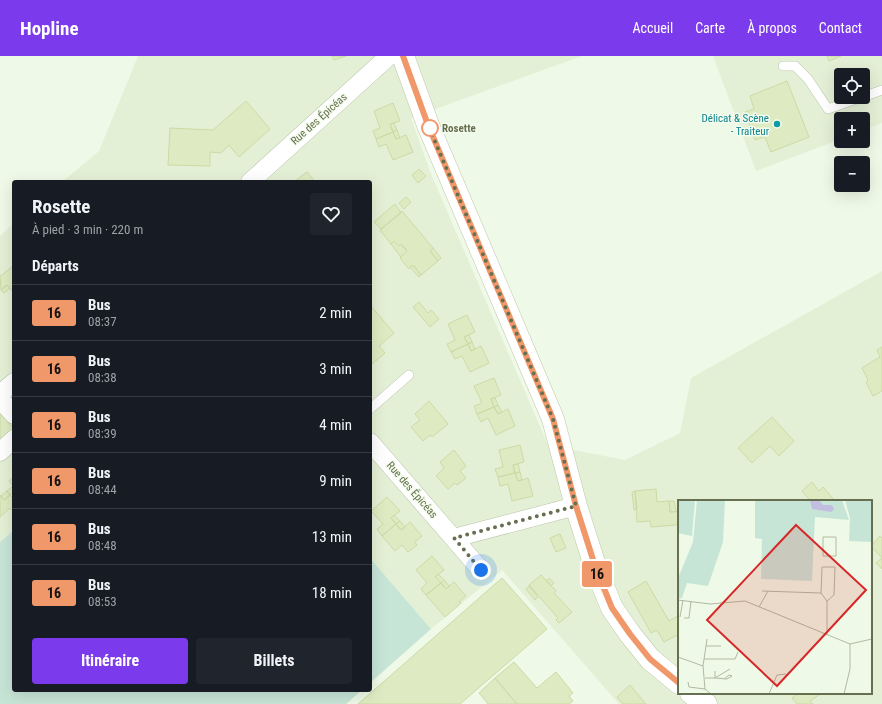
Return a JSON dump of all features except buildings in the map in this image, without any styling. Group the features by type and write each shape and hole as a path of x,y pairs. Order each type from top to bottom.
{"street":[{"name":"Rue des Épicéas","path":"252,180 389,56"},
{"path":"403,56 428,125 553,419 576,506 596,569 612,608 650,659 678,682"},
{"path":"0,394 12,384"},
{"path":"0,399 12,412"},
{"path":"0,452 12,441"},
{"name":"Rue des Épicéas","path":"372,444 481,570"},
{"path":"454,538 576,506"},
{"path":"693,694 706,704"}],"lane":[{"path":"783,66 795,66 808,79 828,109 843,104"},
{"path":"870,94 882,90"},
{"path":"372,407 409,375"}],"shaded area":[{"path":"138,56 582,56 411,118 431,174 548,445 625,460 680,433 691,378 882,271 882,704 619,704 502,570 431,629 372,560 372,180 64,180 99,151"},
{"path":"713,56 882,56 882,123 870,127 870,112 834,112 834,142 756,171"},
{"path":"12,225 12,532 0,542 0,236"},
{"path":"12,532 12,692 360,692 346,704 0,704 0,542"},
{"path":"372,560 431,629 372,681"}],"bus line":[{"name":"16","path":"403,56 428,125 553,419 576,506 596,569 612,608 650,659 678,682"}],"place":[{"name":"Délicat & Scène - Traiteur","path":"777,124"},
{"name":"Rosette","path":"430,128"}],"route":[{"path":"430,128 428,125 553,419 576,506 454,538 481,570"}]}
